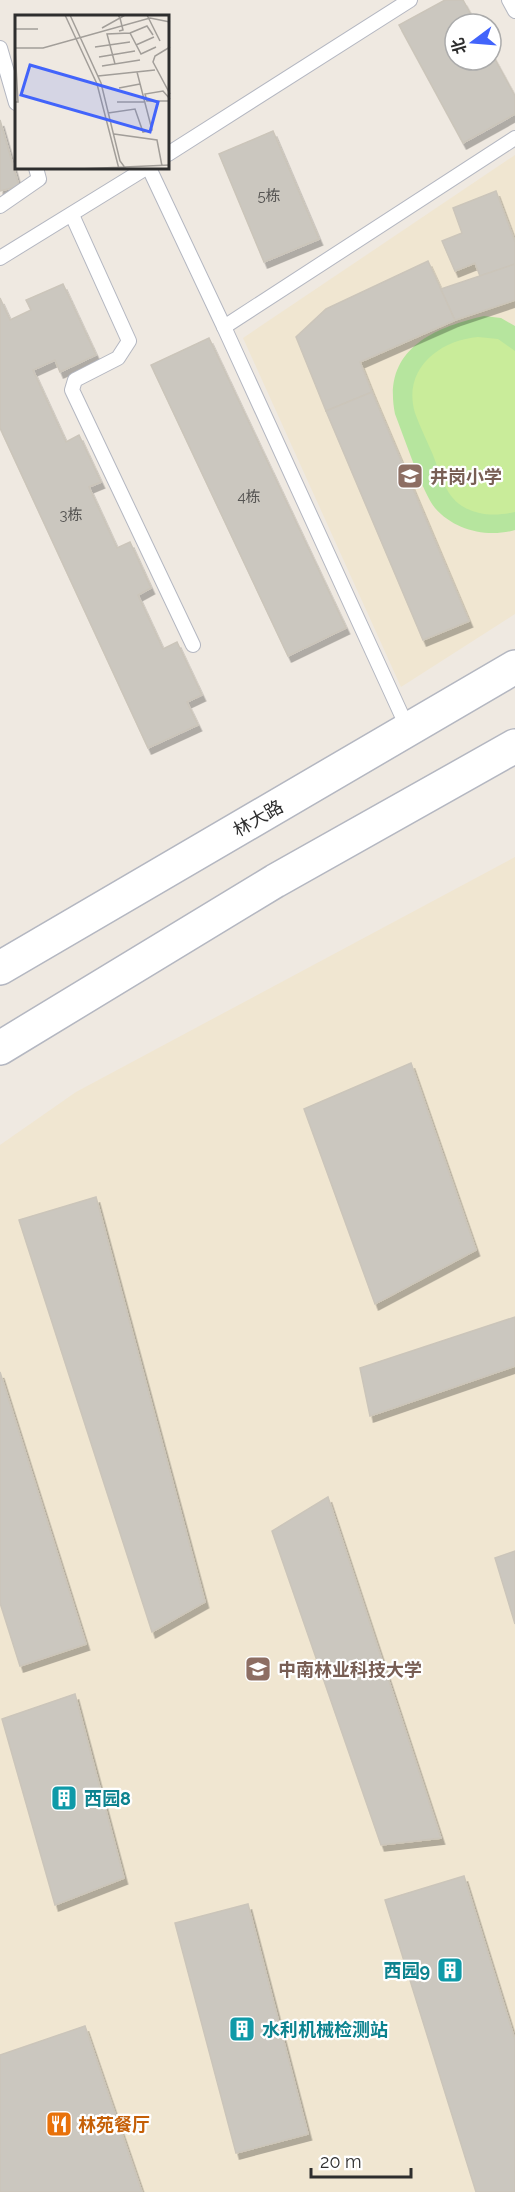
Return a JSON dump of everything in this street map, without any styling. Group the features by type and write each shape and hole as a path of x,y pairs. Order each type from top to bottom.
{"main road":[{"name":"林大路","path":"0,968 515,667"},
{"path":"0,1048 275,881 515,746"}],"lane":[{"path":"170,153 410,0"},
{"path":"509,0 515,11"},
{"path":"0,48 15,100"},
{"path":"224,327 515,138"},
{"path":"0,206 39,179 37,170"},
{"path":"0,258 145,170"},
{"path":"149,170 224,327 408,730"},
{"path":"72,215 129,341 118,358 75,380 72,390 193,645"}],"shaded area":[{"name":"井岗小学","path":"515,155 515,614 401,687 243,338"},
{"name":"中南林业科技大学","path":"515,857 515,2192 0,2192 0,1145 76,1092"}],"green space":[{"path":"484,316 501,318 515,326 515,530 493,533 461,527 443,516 430,501 395,414 393,392 396,373 404,358 415,346 446,327"},
{"path":"478,337 498,339 515,351 515,512 481,513 468,509 456,501 444,483 415,413 412,398 414,383 427,360 450,344"}],"building":[{"path":"445,0 463,0 470,12 443,12 443,72 502,72 515,96 515,114 463,143 399,25"},
{"path":"0,120 19,186 0,191"},
{"path":"273,131 319,239 264,262 219,154"},
{"path":"496,191 515,242 515,264 480,276 475,263 455,271 442,241 462,233 453,208"},
{"path":"428,261 455,320 360,362 372,392 326,411 296,337 326,309"},
{"path":"515,264 515,300 455,320 441,289"},
{"path":"63,284 96,355 60,372 55,360 33,370 66,442 79,435 101,482 89,487 117,548 130,542 151,588 138,595 163,649 177,642 202,695 187,702 198,725 148,748 0,428 0,298 10,320 31,310 26,300"},
{"path":"209,338 346,628 288,656 151,365"},
{"path":"372,392 469,621 423,640 326,411"},
{"path":"411,1063 476,1250 375,1304 304,1109"},
{"path":"96,1197 205,1602 152,1632 19,1220"},
{"path":"515,1317 515,1366 370,1416 360,1368"},
{"path":"0,1372 86,1644 20,1666 0,1603"},
{"path":"328,1497 441,1838 381,1845 272,1531"},
{"path":"515,1551 515,1624 495,1558"},
{"name":"西园8","path":"75,1694 124,1878 55,1905 2,1719"},
{"name":"西园9","path":"464,1876 515,2040 515,2192 476,2192 385,1900"},
{"name":"水利机械检测站","path":"248,1904 308,2134 236,2153 175,1923"},
{"name":"林苑餐厅","path":"85,2026 142,2192 0,2192 0,2055"}],"place":[{"name":"井岗小学","path":"410,476"},
{"name":"中南林业科技大学","path":"258,1669"},
{"name":"西园8","path":"64,1798"},
{"name":"西园9","path":"450,1970"},
{"name":"水利机械检测站","path":"242,2029"},
{"name":"林苑餐厅","path":"59,2124"}]}
